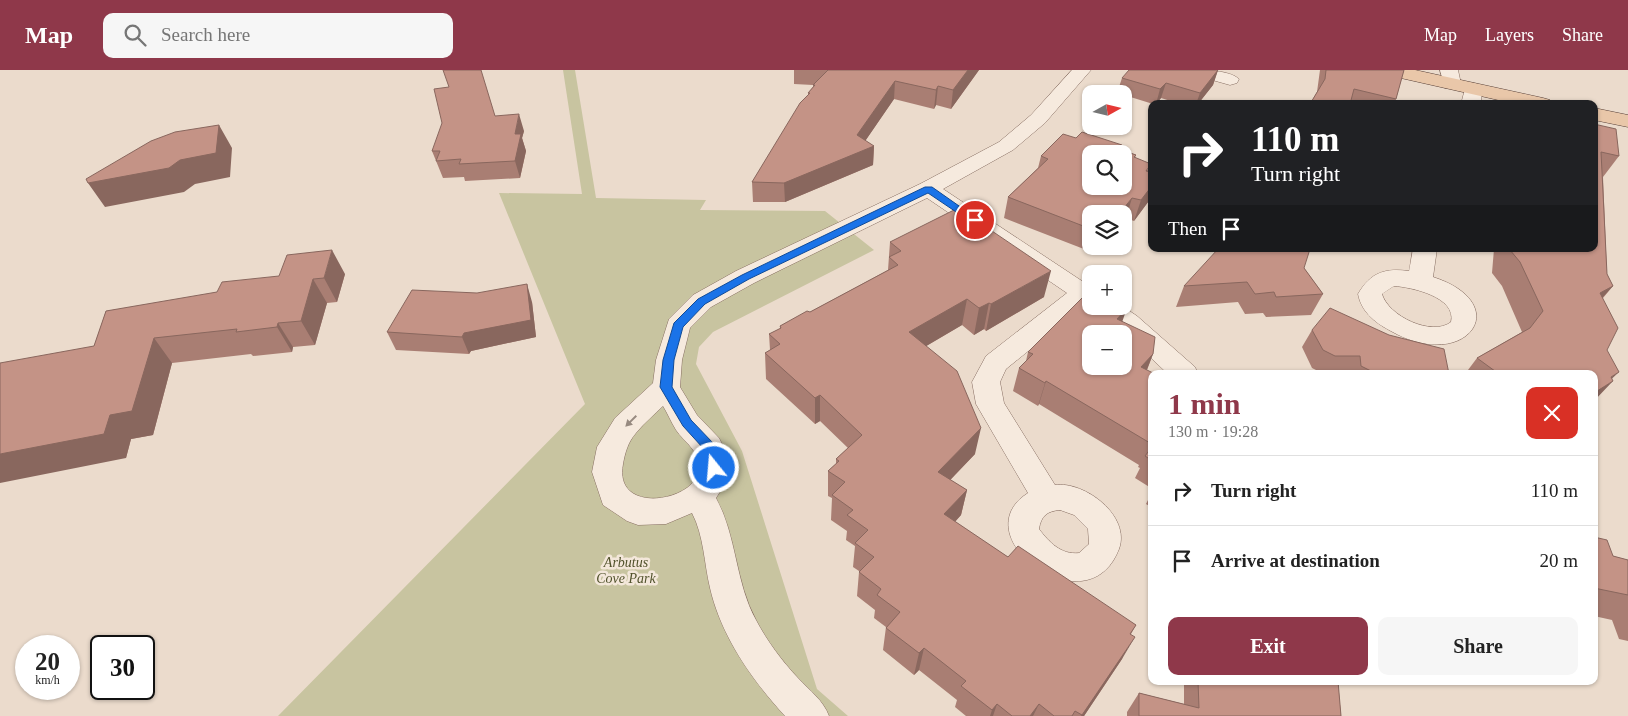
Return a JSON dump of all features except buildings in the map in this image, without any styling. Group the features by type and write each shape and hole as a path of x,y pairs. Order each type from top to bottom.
{"main road":[{"path":"1390,70 1450,77 1472,96 1508,100"},
{"path":"1598,115 1628,121"}],"street":[{"path":"666,387 625,426 612,447 607,472 614,496 638,512 666,511 698,496 710,484 714,468 708,446 687,423 666,387 668,360 678,325 702,301 746,277 928,189 1006,146 1038,119 1082,70"},
{"path":"1198,70 1230,79"},
{"path":"928,189 1082,292"},
{"path":"1420,281 1425,252"},
{"path":"1047,498 990,404 986,382 995,363 1082,306"},
{"path":"1117,315 1128,322 1181,370"},
{"path":"698,496 708,508 730,600 746,636 772,674 811,716"}],"green space":[{"name":"Arbutus Cove Park","path":"563,70 575,70 596,198 706,200 700,210 825,211 874,250 713,332 699,347 696,364 742,451 817,689 848,716 278,716 585,404 499,193 582,194"}],"route":[{"path":"714,468 708,446 687,423 666,387 668,360 678,325 702,301 746,277 928,189 975,220"}]}
